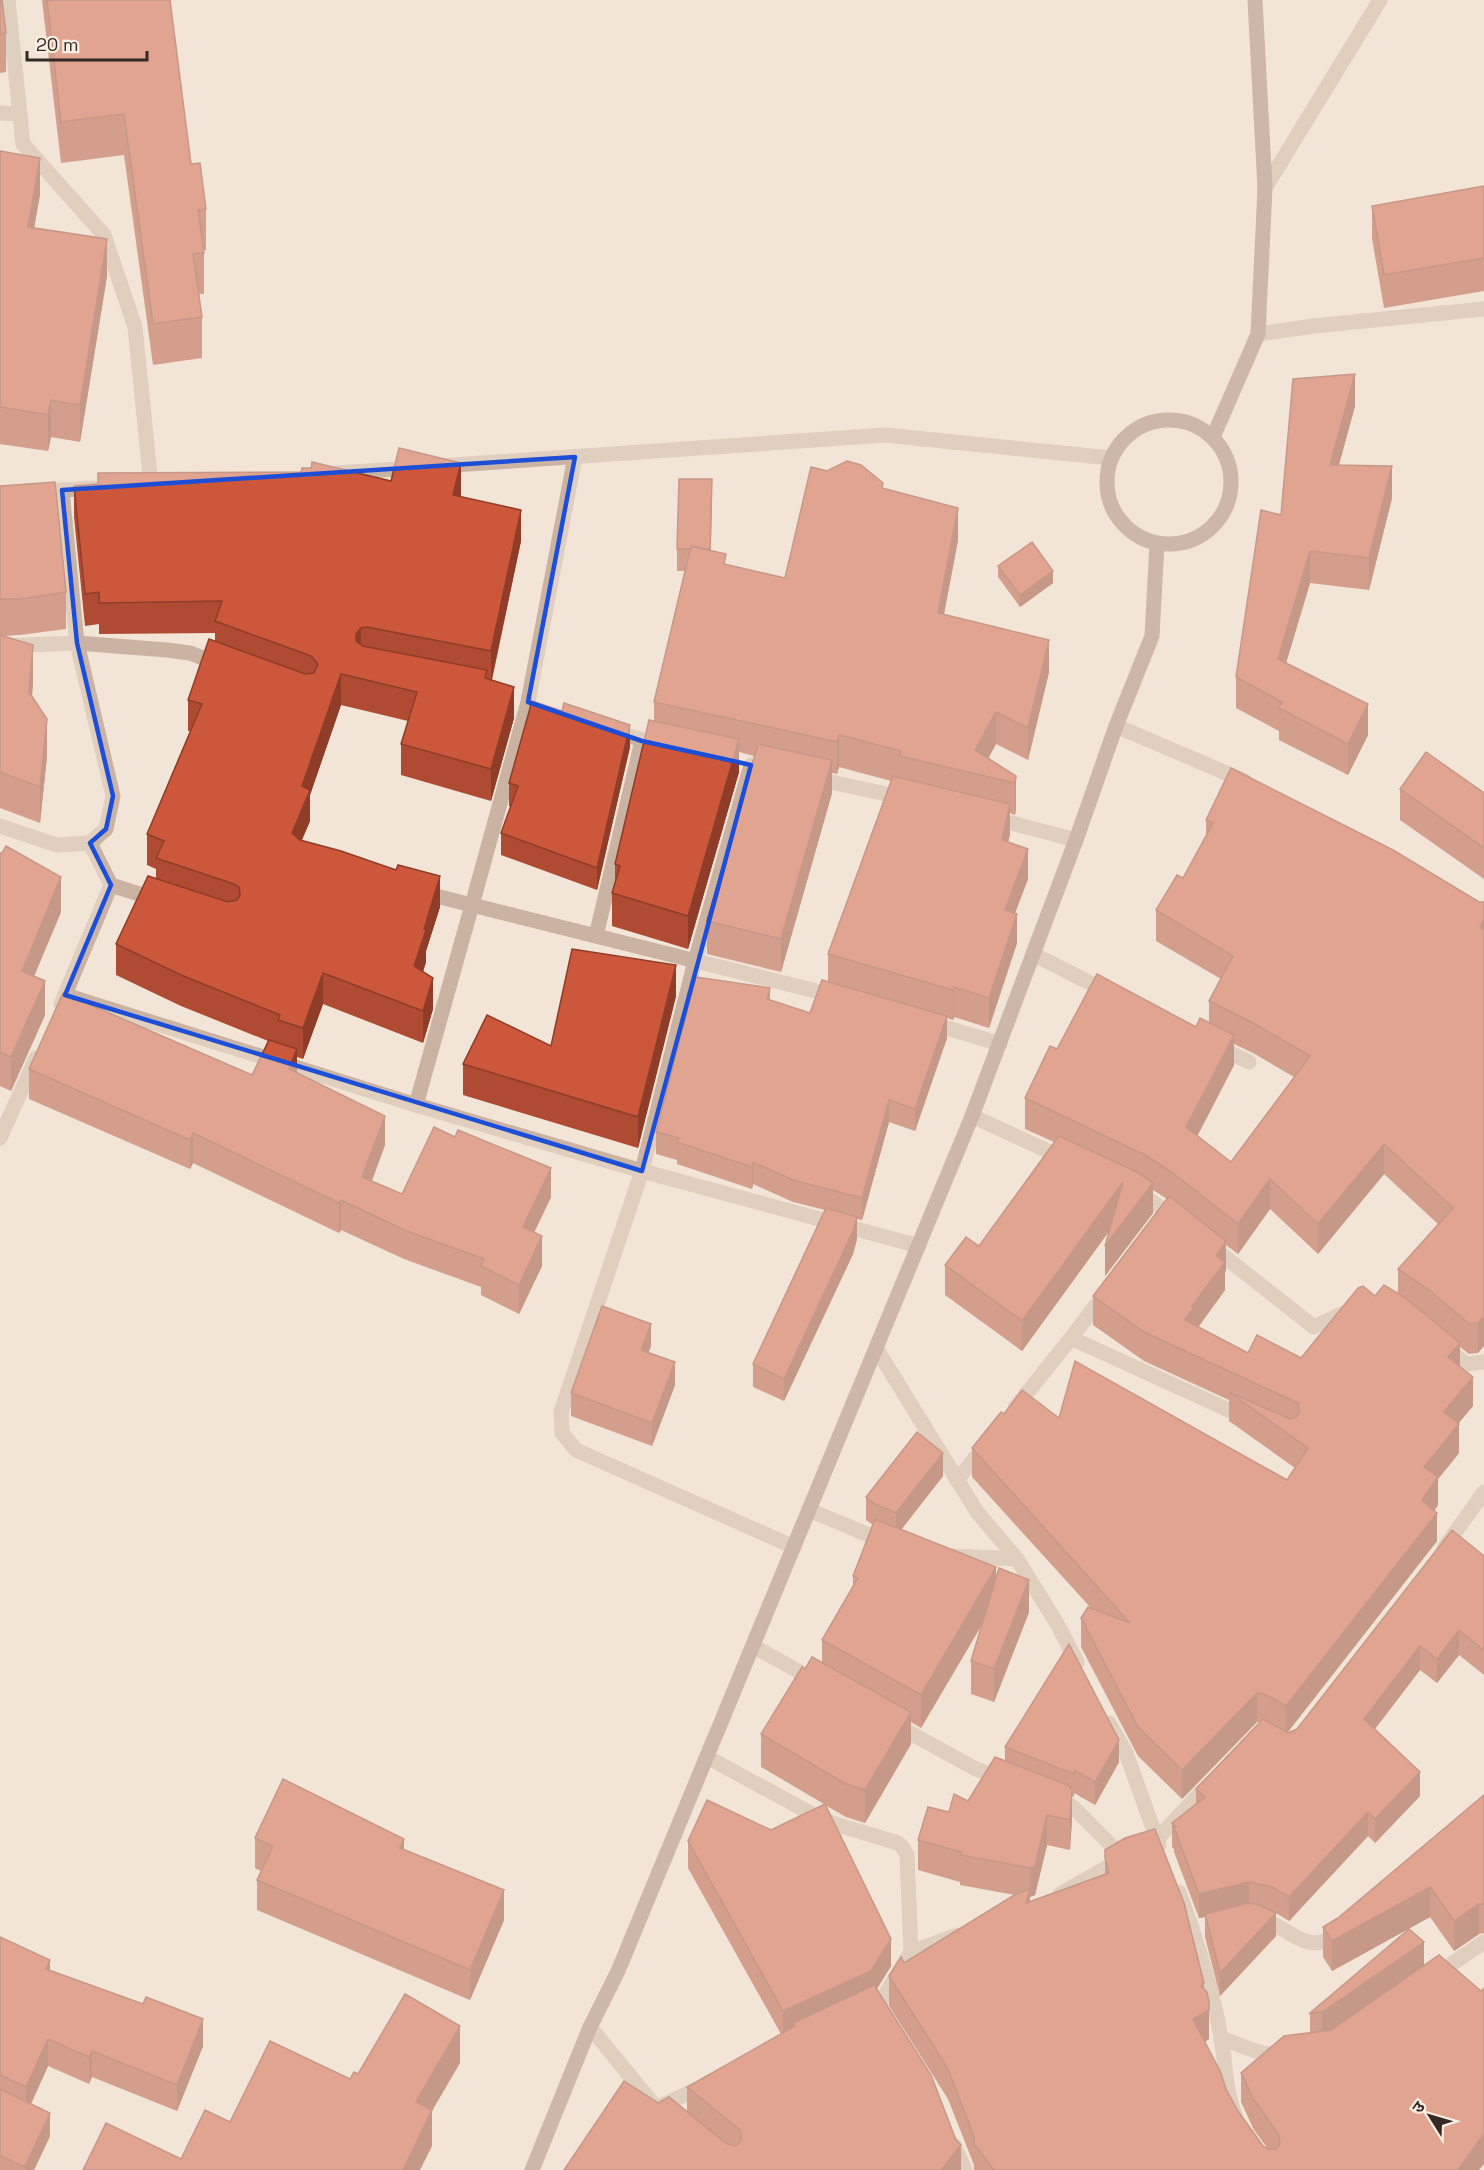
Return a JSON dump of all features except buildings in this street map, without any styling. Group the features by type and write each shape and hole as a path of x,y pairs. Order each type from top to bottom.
{"street":[{"path":"8,0 23,144 104,235 135,327 145,484 171,483"},
{"path":"1213,436 1258,334 1265,188 1255,0"},
{"path":"1265,188 1380,0"},
{"path":"0,113 20,114"},
{"path":"1258,334 1484,309"},
{"path":"1167,418 1189,422 1213,436 1226,454 1232,478 1228,504 1216,523 1200,537 1178,544 1157,543 1138,537 1121,523 1110,504 1106,479 1110,458 1122,440 1150,421 1167,418"},
{"path":"317,475 885,435 1110,458"},
{"path":"416,1105 528,702 575,457"},
{"path":"0,494 106,487"},
{"path":"0,826 57,845 90,843 106,829 113,796 77,643 62,490"},
{"path":"532,2170 590,2027 618,1971 1000,1044 1116,726 1152,636 1157,543"},
{"path":"0,646 77,643 167,650 190,653 233,669"},
{"path":"1116,726 1254,785"},
{"path":"601,727 642,741 675,748"},
{"path":"596,936 642,741"},
{"path":"752,765 695,961 642,1171 561,1412 562,1433 576,1450 794,1547"},
{"path":"796,775 920,802"},
{"path":"976,814 1076,840"},
{"path":"90,843 111,885 177,906"},
{"path":"56,1016 111,885"},
{"path":"404,888 850,999"},
{"path":"1033,954 1125,1000"},
{"path":"65,995 416,1105 642,1171 918,1245"},
{"path":"914,1018 1000,1044"},
{"path":"1208,1042 1249,1062"},
{"path":"0,1138 42,1046"},
{"path":"972,1116 1078,1165"},
{"path":"1121,1185 1142,1194 1164,1216 1186,1226"},
{"path":"1204,1240 1314,1327 1367,1305"},
{"path":"1007,1418 1113,1284"},
{"path":"1430,1336 1466,1364 1484,1362"},
{"path":"1071,1338 1259,1424"},
{"path":"876,1348 977,1512 1017,1559 1059,1626 1086,1679"},
{"path":"957,1480 993,1436"},
{"path":"1433,1563 1484,1492"},
{"path":"809,1510 905,1550"},
{"path":"938,1555 1017,1559"},
{"path":"753,1646 833,1690"},
{"path":"1103,1711 1125,1753 1166,1859"},
{"path":"883,1718 974,1768 1018,1785"},
{"path":"706,1757 825,1821 898,1843 903,1848 907,1855 911,1952 881,2011 859,2016"},
{"path":"1043,1903 1157,1839 1221,1772"},
{"path":"1040,1794 1073,1807 1124,1858"},
{"path":"1174,1879 1193,1930 1221,2038 1225,2082 1234,2114 1242,2128"},
{"path":"1248,1916 1270,1921 1298,1939 1318,1944 1330,1940 1348,1925"},
{"path":"1193,1930 1210,1926"},
{"path":"911,1952 966,1932"},
{"path":"1423,1984 1484,1942"},
{"path":"590,2027 656,2108 673,2122"},
{"path":"1221,2038 1277,2056 1296,2054"},
{"path":"656,2108 720,2079"},
{"path":"951,2135 965,2170"}],"highlighted area":[{"path":"575,457 528,702 642,741 751,765 642,1171 65,995 111,885 90,843 106,829 113,796 77,643 62,490"}]}
